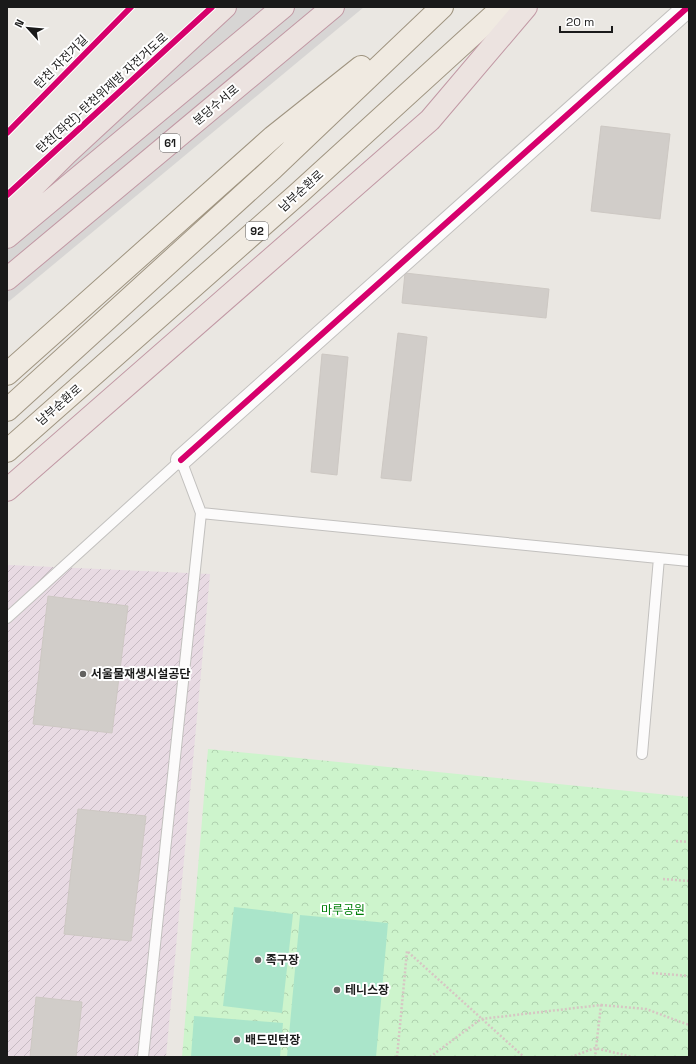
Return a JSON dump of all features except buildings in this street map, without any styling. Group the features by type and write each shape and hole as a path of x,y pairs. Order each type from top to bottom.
{"highway":[{"path":"7,213 72,149 225,7"},
{"path":"7,237 283,7"},
{"name":"분당수서로","path":"7,279 333,7"},
{"path":"7,490 430,120 526,7"}],"main road":[{"path":"7,374 273,138 436,7"},
{"path":"7,410 273,168 442,7"},
{"name":"남부순환로","path":"7,451 300,192 503,7"}],"street":[{"path":"181,460 688,7"}],"lane":[{"path":"7,618 181,460 201,514 143,1057"},
{"path":"201,514 689,561"},
{"path":"642,754 659,558"}],"path":[{"path":"676,841 689,842"},
{"path":"663,879 689,881"},
{"path":"397,1057 407,951 524,1057"},
{"path":"652,973 689,976"},
{"path":"595,1057 601,1005"},
{"path":"430,1057 481,1019 601,1005 646,1009 689,1025"},
{"path":"571,1057 595,1048 633,1057"}],"shaded area":[{"path":"7,566 210,574 166,1057 7,1057"}],"green space":[{"name":"마루공원","path":"208,749 689,797 689,1057 182,1057"},
{"name":"족구장","path":"234,907 293,914 282,1013 223,1006"},
{"name":"테니스장","path":"300,915 388,923 376,1057 287,1057"},
{"name":"배드민턴장","path":"194,1016 283,1023 280,1057 191,1057"}],"pier":[{"path":"221,7 364,7 7,303 7,205"}],"cycle path":[{"name":"탄천 자전거길","path":"7,133 131,7"},
{"name":"탄천(좌안)-탄천위제방 자전거도로","path":"7,195 212,7"},
{"path":"181,460 688,7"}],"place":[{"name":"서울물재생시설공단","path":"83,674"},
{"name":"족구장","path":"258,960"},
{"name":"테니스장","path":"337,990"},
{"name":"배드민턴장","path":"237,1040"}]}
